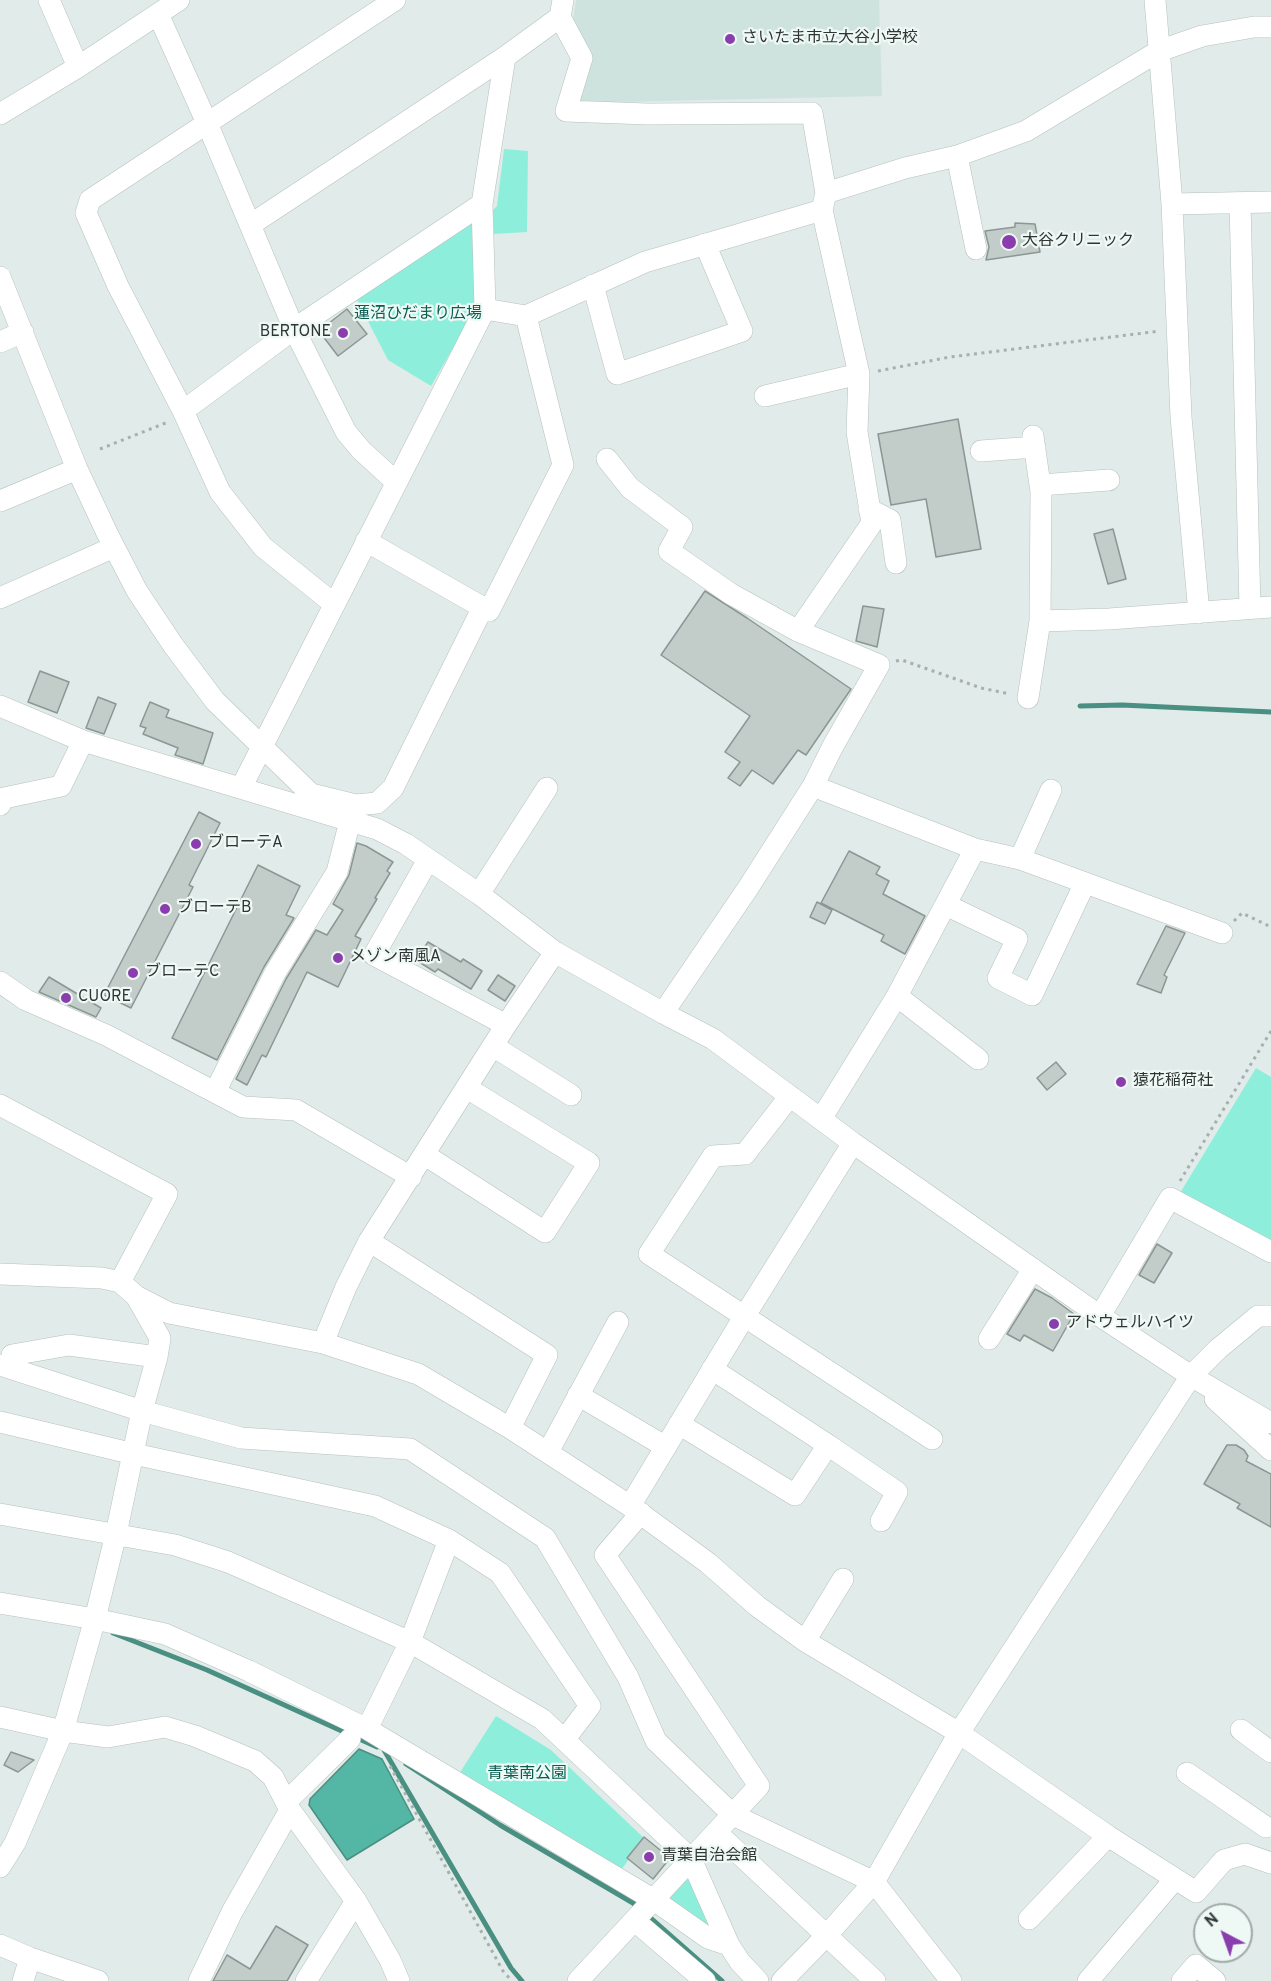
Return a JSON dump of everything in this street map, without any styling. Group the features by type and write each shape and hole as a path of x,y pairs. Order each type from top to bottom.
{"street":[{"path":"49,0 78,67"},
{"path":"0,114 78,67 179,0"},
{"path":"334,604 263,547 220,492 184,413 118,286 86,213 90,200 395,0"},
{"path":"1155,0 1172,204 1181,417 1198,613"},
{"path":"250,225 505,57 561,8 582,58 566,111 648,114 812,113 824,201 859,374 857,432 872,523 798,631"},
{"path":"158,14 294,329 346,432 361,450 396,482"},
{"path":"485,309 526,316 645,262 705,244 824,201 905,168 957,156 1026,131 1159,51 1202,36 1254,27 1271,27"},
{"path":"241,788 485,309 482,204 505,57"},
{"path":"957,156 976,249"},
{"path":"1040,621 1109,619 1260,608 1240,202"},
{"path":"1172,204 1271,202"},
{"path":"184,413 294,329 482,204"},
{"path":"593,285 617,374 741,331 705,244"},
{"path":"0,277 77,469 137,591 173,645 215,701 311,794 356,805 377,803 393,788 483,607"},
{"path":"366,541 489,611 563,465 526,316"},
{"path":"0,342 23,332"},
{"path":"765,396 859,374"},
{"path":"981,452 1034,442 1040,485 1040,621 1028,698"},
{"path":"607,459 630,488 682,527 669,551 731,594 798,631 879,665 813,786 748,888 663,1013"},
{"path":"0,501 77,469"},
{"path":"1040,485 1109,480"},
{"path":"869,509 890,520 896,563"},
{"path":"0,598 114,547"},
{"path":"0,706 83,741 377,829 406,844 479,894 555,952 713,1039 854,1143 1100,1316 1191,1376 1271,1423"},
{"path":"0,806 4,798 61,786 83,741"},
{"path":"813,786 975,849 1020,859 1222,933"},
{"path":"479,894 547,788"},
{"path":"1020,859 1051,790"},
{"path":"215,1092 275,973 337,872 350,821"},
{"path":"821,1119 897,996 975,849"},
{"path":"428,860 374,955 506,1025"},
{"path":"946,904 1017,939 998,978 1032,995 1085,883"},
{"path":"323,1342 346,1287 369,1241 555,952"},
{"path":"0,982 26,1000 106,1035 243,1107 296,1110 411,1177"},
{"path":"897,996 978,1059"},
{"path":"493,1046 571,1095"},
{"path":"425,1155 545,1232 589,1163 467,1088"},
{"path":"790,1096 745,1154 713,1156 649,1254 932,1438"},
{"path":"0,1105 167,1194 120,1282"},
{"path":"578,1981 759,1786 605,1556 636,1510 666,1447 712,1369 854,1143"},
{"path":"1100,1316 1170,1198 1271,1252"},
{"path":"369,1241 546,1355 510,1428"},
{"path":"989,1339 1033,1269"},
{"path":"0,1274 102,1278 120,1282 136,1296 169,1314 323,1342 418,1374 510,1428 636,1510 708,1563 757,1606 805,1641 959,1733 1107,1836 1196,1892 1224,1860 1245,1854 1269,1825 1187,1773"},
{"path":"0,1868 15,1843 63,1731 95,1619 116,1534 160,1338 136,1296"},
{"path":"783,1981 874,1882 959,1733 1191,1376 1218,1349 1258,1316 1271,1316"},
{"path":"548,1452 618,1322"},
{"path":"6,1360 69,1344 157,1357"},
{"path":"6,1360 142,1411 241,1438 410,1449 545,1538 628,1677 656,1740 733,1815 874,1882 951,1981"},
{"path":"712,1369 897,1492 881,1521"},
{"path":"1191,1376 1271,1450"},
{"path":"578,1395 666,1447"},
{"path":"0,1422 134,1454 375,1506 449,1540 500,1573 590,1706 565,1739"},
{"path":"680,1424 795,1495 828,1445"},
{"path":"0,1514 175,1545 228,1562 410,1642 542,1719 691,1859 729,1946 758,1981"},
{"path":"199,1981 232,1912 288,1806 358,1734 410,1642 449,1540"},
{"path":"805,1641 843,1579"},
{"path":"0,1603 95,1619 165,1634 249,1671 358,1734 644,1910 729,1946"},
{"path":"0,1717 63,1731 108,1737 165,1727 195,1736 255,1761 273,1777 288,1806 356,1901 390,1960 399,1981"},
{"path":"1241,1730 1271,1752"},
{"path":"716,1832 874,1981"},
{"path":"1029,1919 1107,1836"},
{"path":"1245,1854 1271,1863"},
{"path":"1088,1981 1175,1879"},
{"path":"306,1981 356,1901"},
{"path":"644,1910 705,1981"},
{"path":"0,1945 30,1958 98,1981"},
{"path":"22,1981 30,1958"},
{"path":"1182,1981 1196,1965 1215,1981"}],"path":[{"path":"859,374 950,357 1178,329"},
{"path":"100,449 184,413"},
{"path":"879,665 902,660 981,688 1028,698"},
{"path":"1222,933 1242,913 1271,927"},
{"path":"1170,1198 1271,1031"},
{"path":"388,1763 503,1971 512,1981"}],"shaded area":[{"name":"さいたま市立大谷小学校","path":"576,0 879,0 882,96 576,103 573,20"},
{"path":"359,1749 382,1759 414,1819 347,1860 309,1805 310,1799"}],"green space":[{"path":"504,149 528,151 527,232 494,234 493,210 497,206"},
{"name":"蓮沼ひだまり広場","path":"473,221 482,298 431,386 388,360 356,298"},
{"path":"1256,1068 1271,1077 1271,1244 1180,1193"},
{"name":"青葉南公園","path":"496,1716 551,1750 644,1838 619,1873 459,1774"},
{"path":"682,1877 689,1880 710,1924 703,1930 669,1899 668,1890"}],"building":[{"path":"1015,223 1035,224 1040,252 986,260 989,247 985,231 1015,227"},
{"name":"BERTONE","path":"347,309 367,334 338,356 319,331"},
{"path":"958,419 981,549 936,557 926,499 891,505 878,434"},
{"path":"1113,529 1126,579 1108,584 1094,534"},
{"path":"705,591 851,689 806,755 798,750 773,784 752,770 740,786 728,778 740,762 725,752 750,716 661,655"},
{"path":"863,606 884,609 877,647 856,641"},
{"path":"40,671 69,682 57,713 28,702"},
{"path":"98,697 116,704 104,734 86,728"},
{"path":"150,702 169,710 166,717 213,733 203,764 175,755 178,748 143,734 146,728 140,726"},
{"path":"199,812 220,823 189,885 193,887 131,1008 104,995"},
{"path":"357,843 393,862 387,871 390,873 375,898 377,899 355,936 361,939 338,987 307,972 266,1057 262,1055 247,1085 236,1079 286,979 316,930 327,935 343,910 333,904 349,875"},
{"path":"849,851 880,867 876,874 889,881 883,894 925,916 905,954 881,941 884,935 821,903"},
{"path":"258,865 300,886 286,915 294,918 264,967 217,1060 172,1038"},
{"path":"817,902 832,910 825,924 810,917"},
{"path":"1166,926 1185,933 1164,975 1167,977 1161,993 1137,984"},
{"path":"428,942 461,962 463,959 482,971 471,989 438,969 435,972 416,960"},
{"path":"498,975 515,986 505,1001 488,990"},
{"name":"CUORE","path":"49,977 101,1008 96,1017 39,992"},
{"path":"1056,1062 1066,1074 1047,1090 1037,1078"},
{"path":"1157,1244 1172,1253 1154,1283 1139,1275"},
{"path":"1035,1289 1074,1314 1053,1351 1024,1335 1020,1341 1007,1334"},
{"path":"1227,1445 1236,1445 1244,1450 1248,1456 1246,1461 1271,1474 1271,1527 1237,1508 1240,1504 1204,1484"},
{"path":"11,1752 34,1760 18,1772 4,1765"},
{"path":"644,1837 670,1858 653,1879 627,1858"},
{"path":"276,1926 308,1945 287,1981 213,1981 227,1955 250,1969"}],"waterway":[{"path":"1080,706 1122,705 1271,712"},
{"path":"113,1633 207,1670 377,1747"},
{"path":"384,1750 511,1968 522,1981"},
{"path":"406,1764 500,1825 640,1909"},
{"path":"647,1915 722,1981"}],"place":[{"name":"さいたま市立大谷小学校","path":"730,39"},
{"name":"大谷クリニック","path":"1009,242"},
{"name":"BERTONE","path":"343,333"},
{"name":"ブローテA","path":"196,844"},
{"name":"ブローテB","path":"165,909"},
{"name":"メゾン南風A","path":"338,958"},
{"name":"ブローテC","path":"133,973"},
{"name":"CUORE","path":"66,998"},
{"name":"猿花稲荷社","path":"1121,1082"},
{"name":"アドウェルハイツ","path":"1054,1324"},
{"name":"青葉自治会館","path":"649,1857"}]}
